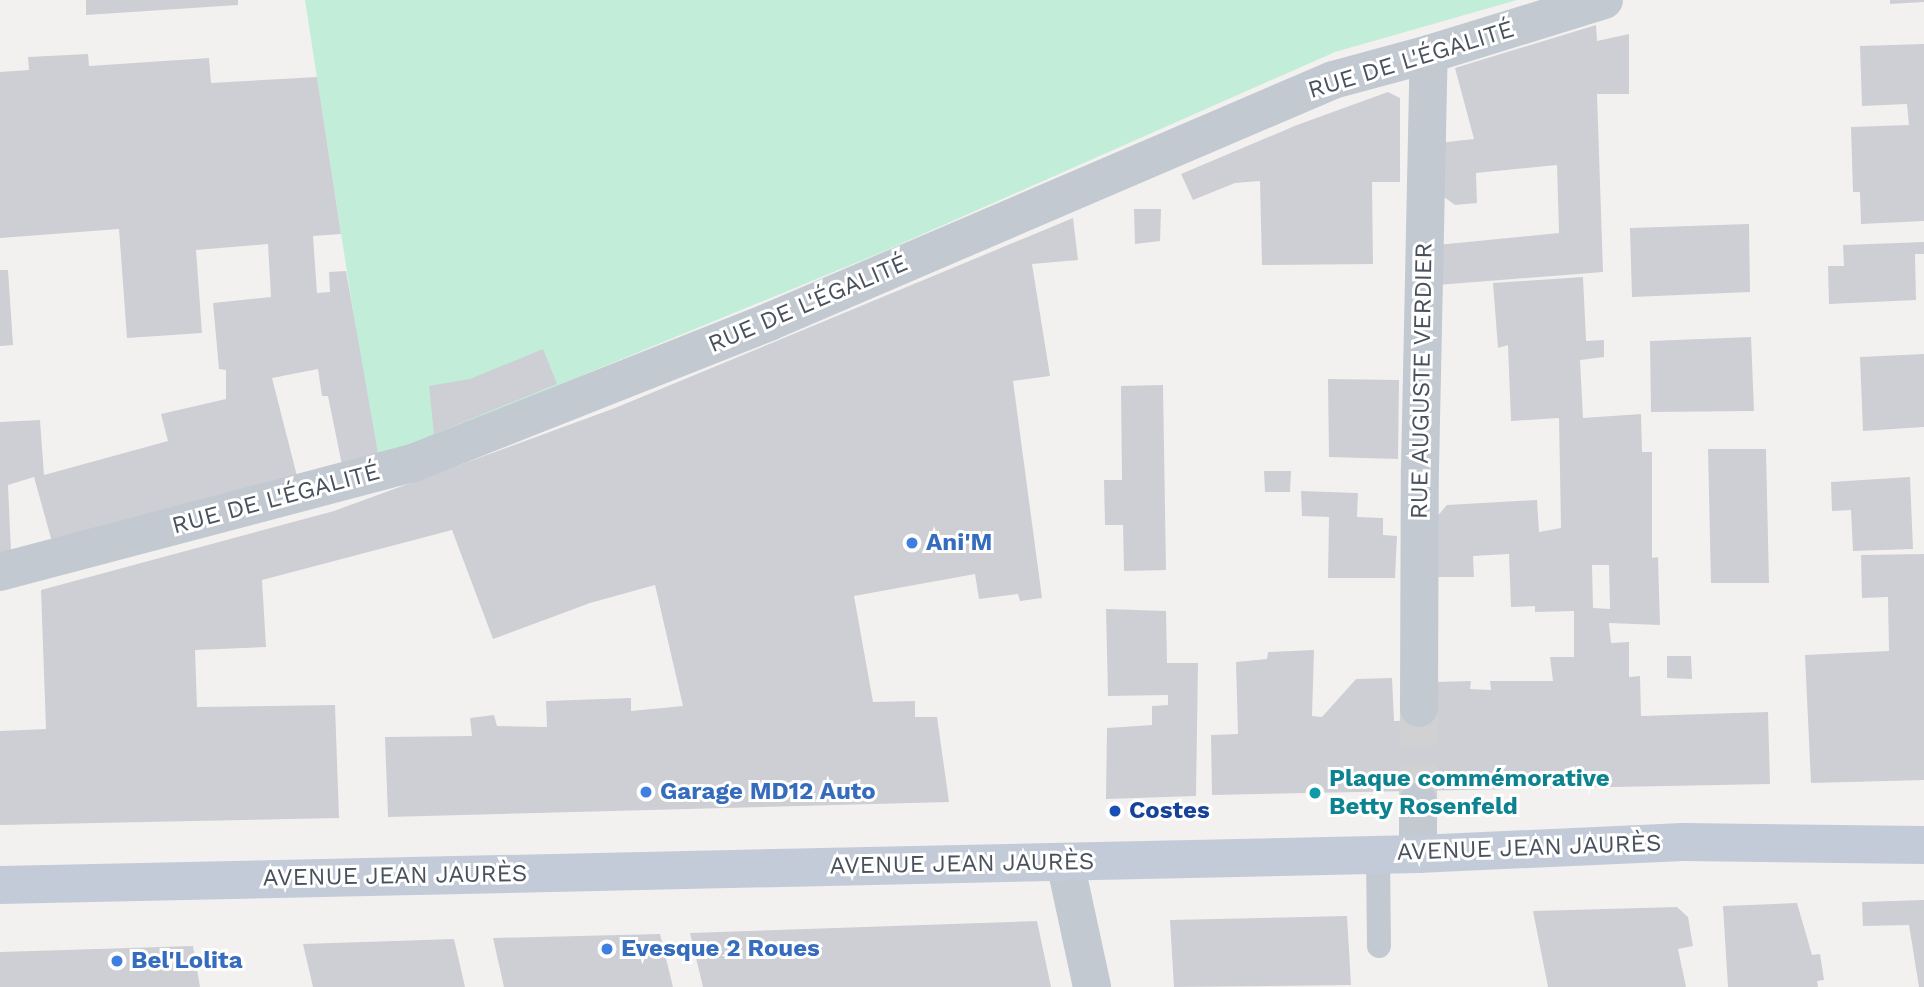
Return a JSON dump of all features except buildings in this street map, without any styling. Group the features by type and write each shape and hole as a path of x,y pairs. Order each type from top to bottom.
{"main road":[{"name":"AVENUE JEAN JAURÈS","path":"0,885 1418,854 1683,842 1924,845"}],"street":[{"name":"RUE DE L'ÉGALITÉ","path":"0,572 413,463 771,321 1333,80 1429,54 1604,0"},
{"name":"RUE AUGUSTE VERDIER","path":"1419,708 1420,469 1429,54"},
{"path":"1418,802 1418,854"},
{"path":"1065,862 1092,987"}],"lane":[{"path":"1378,855 1379,946"}],"green space":[{"path":"305,0 1517,0 1335,52 887,250 379,459 364,382"}],"tunnel":[{"path":"1418,802 1419,708"}],"place":[{"name":"Ani'M","path":"912,543"},
{"name":"Garage MD12 Auto","path":"646,792"},
{"name":"Plaque commémorative Betty Rosenfeld","path":"1315,793"},
{"name":"Costes","path":"1115,811"},
{"name":"Evesque 2 Roues","path":"607,949"},
{"name":"Bel'Lolita","path":"117,961"}]}
